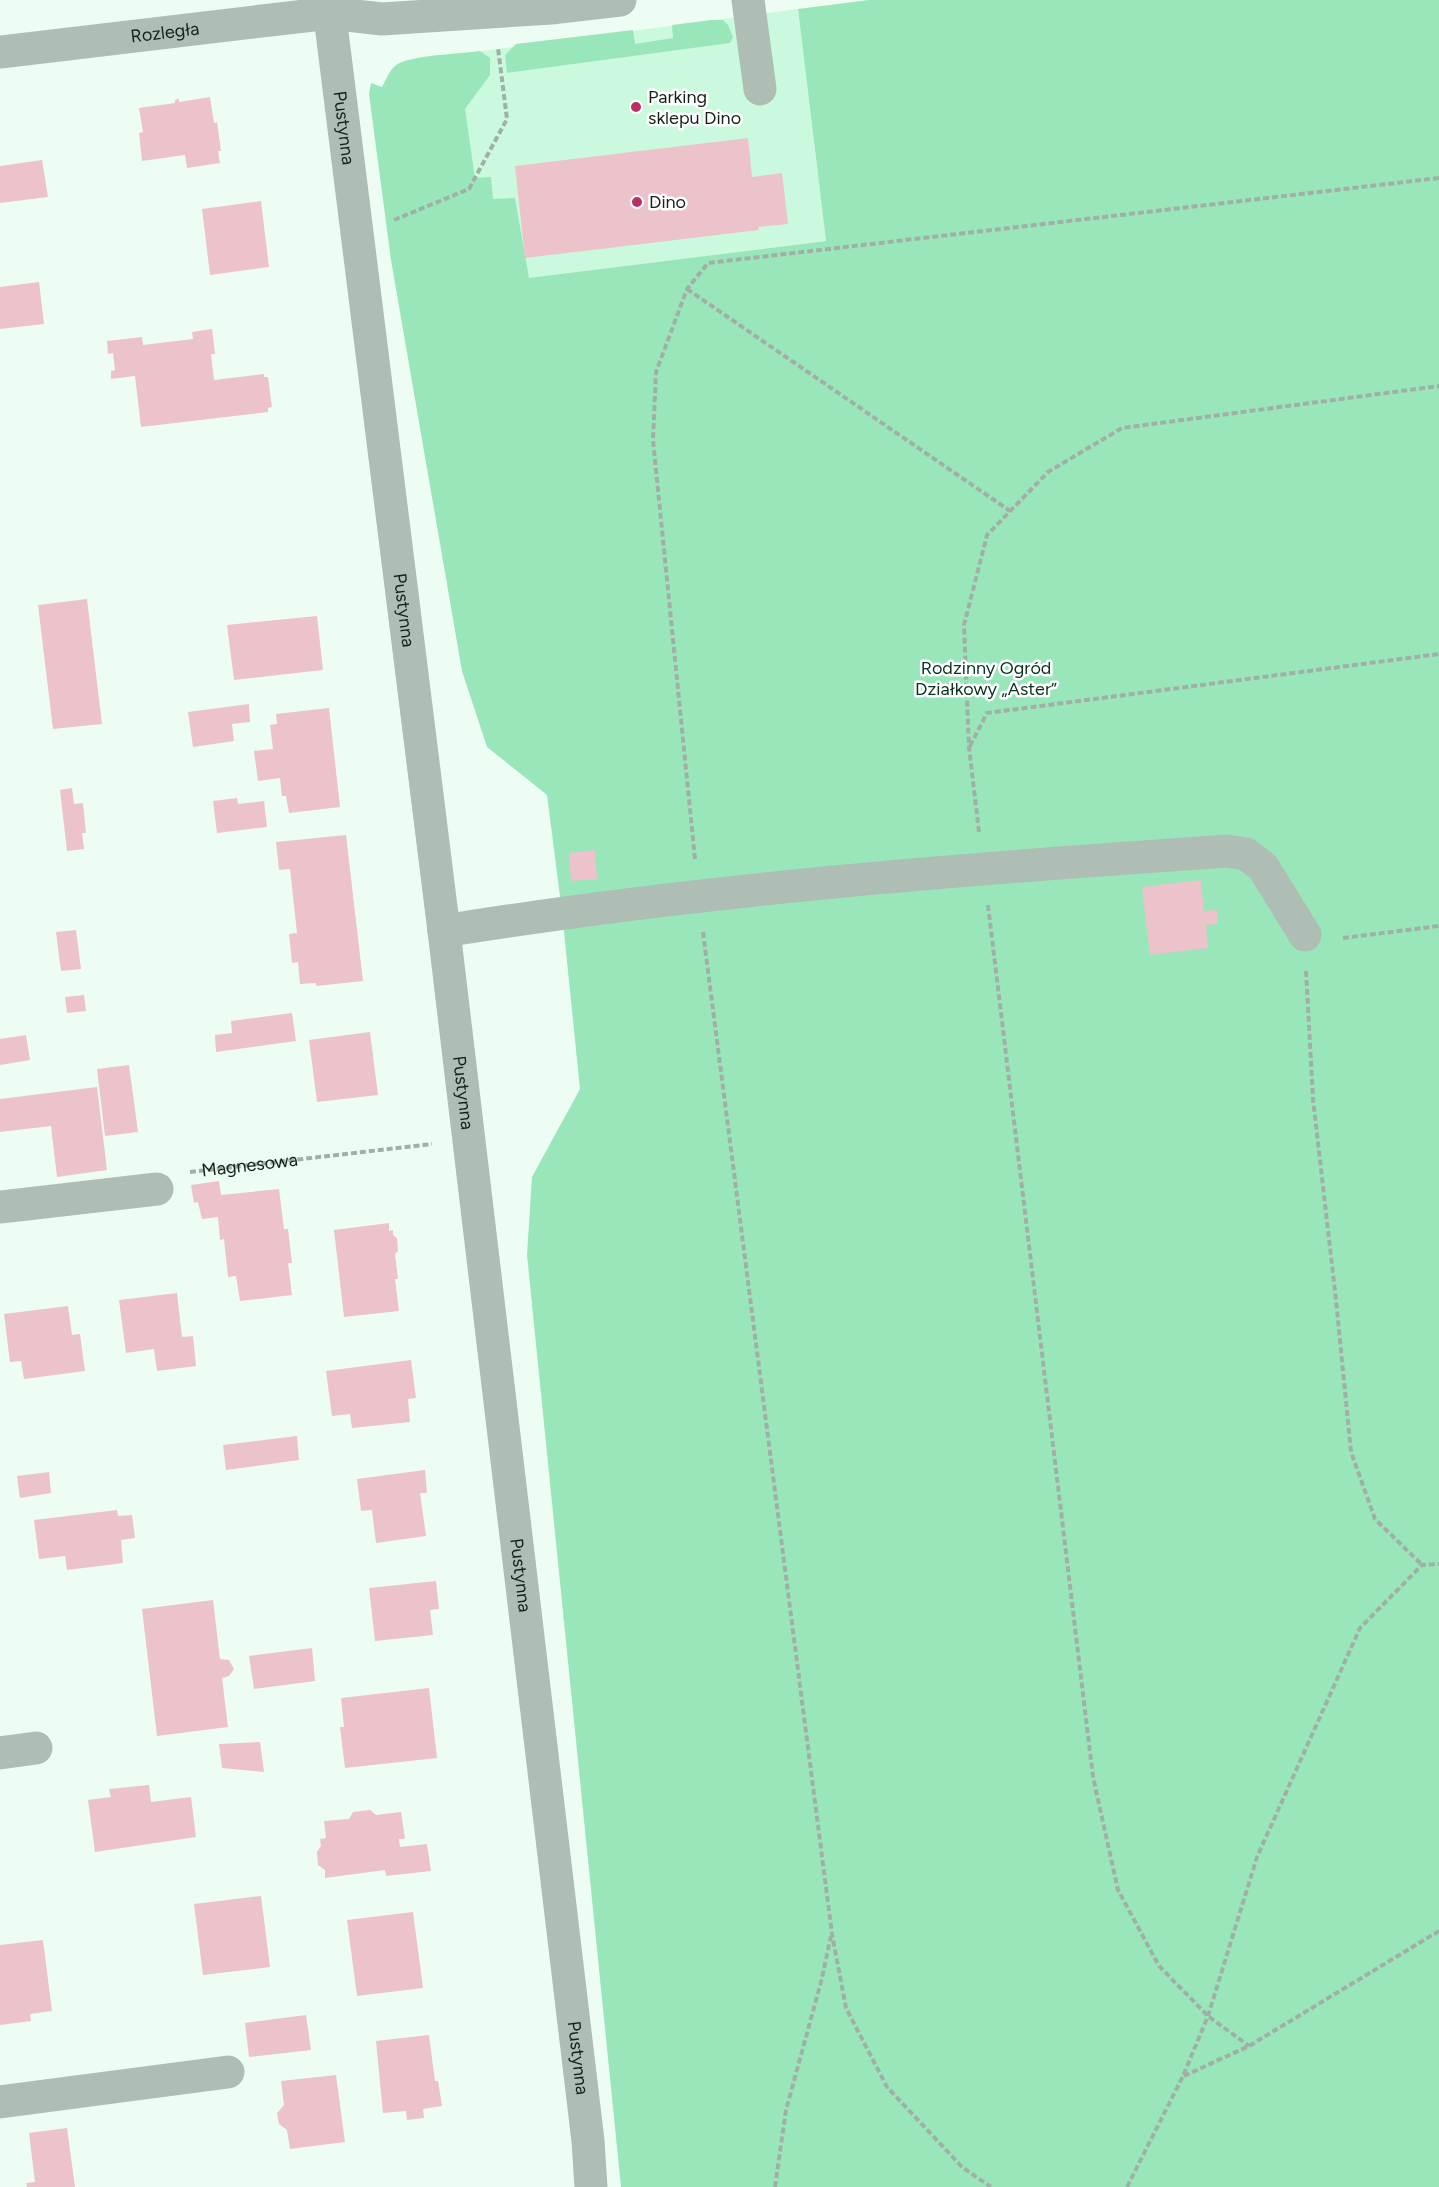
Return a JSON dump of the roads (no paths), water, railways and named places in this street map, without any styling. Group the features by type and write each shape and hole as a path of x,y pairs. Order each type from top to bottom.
{"street":[{"name":"Rozległa","path":"0,52 329,7 382,19 551,9 620,0"},
{"path":"748,0 760,89"},
{"name":"Pustynna","path":"329,7 444,931 586,2117 591,2187"},
{"path":"444,931 562,912 698,896 984,868 1227,851 1246,854 1263,867 1305,935"},
{"path":"0,1207 157,1189"},
{"path":"0,1753 36,1748"},
{"path":"0,2102 228,2072"}],"place":[{"name":"Parking sklepu Dino","path":"636,107"},
{"name":"Dino","path":"637,202"}],"park label":[{"name":"Rodzinny Ogród Działkowy „Aster”","path":"986,678"}]}
